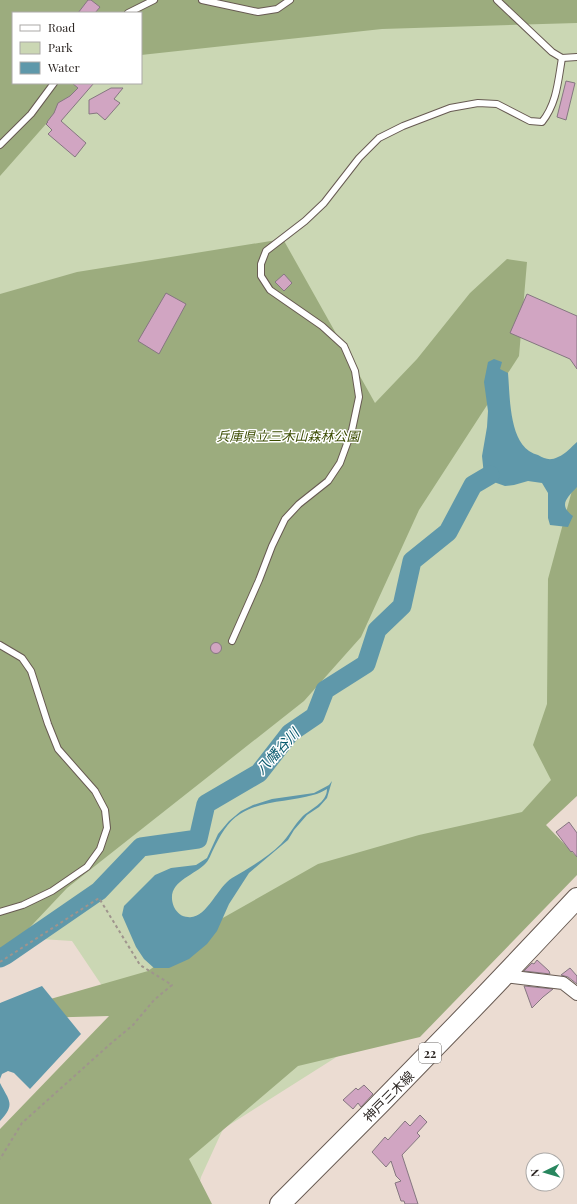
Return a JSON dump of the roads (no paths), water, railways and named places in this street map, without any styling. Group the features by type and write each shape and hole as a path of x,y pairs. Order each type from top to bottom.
{"main road":[{"name":"神戸三木線","path":"280,1204 394,1091 505,976 577,898"}],"street":[{"path":"505,976 563,983 577,994"}],"lane":[{"path":"130,12 154,0"},
{"path":"202,0 258,12 277,10 290,0"},
{"path":"497,0 552,52 562,58 577,57"},
{"path":"232,640 285,519 299,504 328,481 340,463 352,430 359,396 355,371 344,346 322,326 270,290 261,276 261,264 266,250 305,222 324,203 359,158 379,138 403,126 450,108 478,103 497,104 530,121 542,122 549,113 555,99 562,58"},
{"path":"0,145 31,114 53,84"},
{"path":"0,645 22,658 31,671 48,724 58,749 95,791 105,810 107,828 100,849 87,867 52,891 23,905 0,912"}],"water":[{"path":"494,359 502,362 500,369 508,373 510,404 514,426 522,445 531,452 550,459 564,454 577,442 577,487 567,498 565,505 568,512 573,516 568,527 550,525 548,518 548,493 542,483 528,481 505,486 488,480 484,475 482,456 488,411 484,382 488,362"},
{"path":"332,781 327,798 319,807 307,815 294,830 288,840 249,873 229,904 217,931 207,944 189,959 169,968 154,968 144,959 136,947 122,915 124,906 155,875 171,868 196,865 207,858 218,834 229,821 241,811 253,805 272,799 314,793 329,785","holes":["327,789 326,794 318,805 299,820 287,838 276,849 227,882 206,908 200,913 194,917 186,917 177,911 174,907 172,899 176,886 206,863 224,830 235,817 257,806 317,794"]},
{"path":"42,986 81,1034 30,1089 14,1073 8,1071 2,1074 0,1079 0,1003"},
{"path":"0,1083 8,1098 9,1106 5,1115 0,1121"}],"waterway":[{"name":"八幡谷川","path":"0,958 99,891 141,847 198,839 206,804 259,773 290,733 315,716 325,690 366,664 377,630 402,606 412,561 448,532 473,485 490,475"}],"park label":[{"name":"兵庫県立三木山森林公園","path":"288,435"}]}
